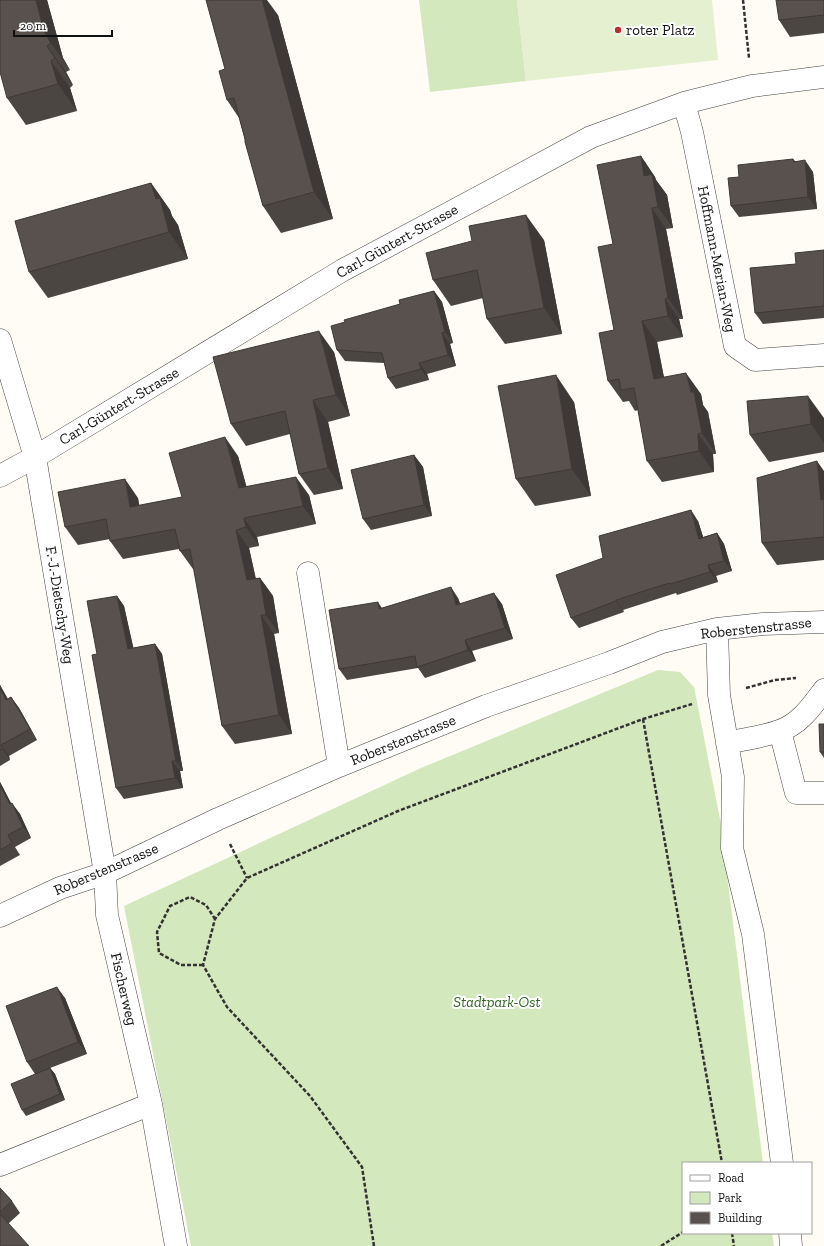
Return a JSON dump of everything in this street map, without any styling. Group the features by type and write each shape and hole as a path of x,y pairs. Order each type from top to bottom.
{"street":[{"name":"Carl-Güntert-Strasse","path":"0,476 35,457 343,270 591,136 684,103 752,86 824,77"},
{"name":"Hoffmann-Merian-Weg","path":"684,103 693,140 734,346 755,360 824,355"},
{"name":"F.-J.-Dietschy-Weg","path":"0,340 35,457 105,873"},
{"path":"308,573 339,766"},
{"name":"Roberstenstrasse","path":"0,916 60,888 105,873 218,818 339,766 486,706 662,642 717,629 763,624 824,622"},
{"path":"717,629 719,695 733,777 732,848 753,934 782,1162"},
{"path":"727,743 780,731 796,722 812,707 824,690"},
{"path":"780,731 796,793 824,793"},
{"name":"Fischerweg","path":"105,873 107,915 151,1104 176,1246"},
{"path":"0,1165 151,1104"},
{"path":"790,1234 791,1246"}],"path":[{"path":"743,0 752,86"},
{"path":"374,1246 362,1167 310,1096 227,1007 203,964 215,919 247,878 398,811 643,719 719,695 775,680 802,678"},
{"path":"643,719 722,1162"},
{"path":"218,818 247,878"},
{"path":"203,964 181,965 159,953 157,932 170,906 190,897 206,904 215,919"},
{"path":"660,1246 682,1233"},
{"path":"732,1234 734,1246"}],"green space":[{"path":"419,0 517,0 526,81 430,92"},
{"name":"roter Platz","path":"517,0 712,0 718,60 526,81"},
{"name":"Stadtpark-Ost","path":"658,670 680,672 694,687 722,829 763,1162 682,1162 682,1234 772,1234 774,1246 191,1246 124,906 421,768"}],"building":[{"path":"0,0 36,0 44,31 51,43 47,46 55,58 51,61 58,84 7,98 0,72"},
{"path":"206,0 262,0 314,192 263,206 234,98 227,100 219,71 225,69"},
{"path":"776,0 824,0 824,15 779,20"},
{"path":"641,156 644,176 652,174 658,207 652,208 668,298 665,299 668,316 642,321 654,379 686,373 691,392 694,392 702,433 698,434 699,451 647,461 634,388 621,390 619,379 608,381 599,333 614,330 598,247 613,244 597,165"},
{"path":"793,159 794,162 805,160 808,197 731,206 728,178 739,177 738,165"},
{"path":"151,183 156,199 160,198 169,232 29,272 15,221"},
{"path":"526,215 544,308 487,319 477,270 433,280 426,253 472,241 469,226"},
{"path":"824,250 824,306 755,313 750,268 796,264 795,253"},
{"path":"434,291 445,332 442,333 448,355 419,363 421,369 388,378 382,353 337,350 331,326 345,322 344,320 400,304 399,300"},
{"path":"319,331 336,395 313,400 328,468 299,474 285,411 231,424 213,357"},
{"path":"556,375 572,469 516,479 498,386"},
{"path":"808,396 811,424 750,435 747,401"},
{"path":"225,437 239,488 296,477 303,506 244,518 246,527 236,530 247,580 260,578 266,615 261,615 279,715 222,726 190,549 180,551 175,529 110,541 106,519 65,527 58,492 125,479 130,507 182,497 169,453"},
{"path":"414,455 424,505 363,519 351,470"},
{"path":"817,461 821,500 824,499 824,537 762,543 757,478"},
{"path":"691,510 699,539 717,533 724,561 708,565 710,572 616,600 571,618 556,575 603,558 599,536"},
{"path":"451,587 456,605 494,593 505,628 465,640 468,650 417,667 415,656 339,669 329,610 378,602 379,609"},
{"path":"117,596 128,649 155,644 176,761 172,761 175,778 116,788 92,655 97,654 87,601"},
{"path":"0,688 6,700 11,697 30,729 1,745 3,749 0,750"},
{"path":"819,724 824,724 824,752 820,752"},
{"path":"0,786 10,804 12,803 23,827 8,835 12,843 0,850"},
{"path":"57,987 78,1042 27,1062 6,1006"},
{"path":"50,1068 60,1094 22,1110 11,1084"},
{"path":"0,1188 12,1201 0,1212"},
{"path":"0,1214 29,1246 0,1246"}],"place":[{"name":"roter Platz","path":"618,30"}]}
